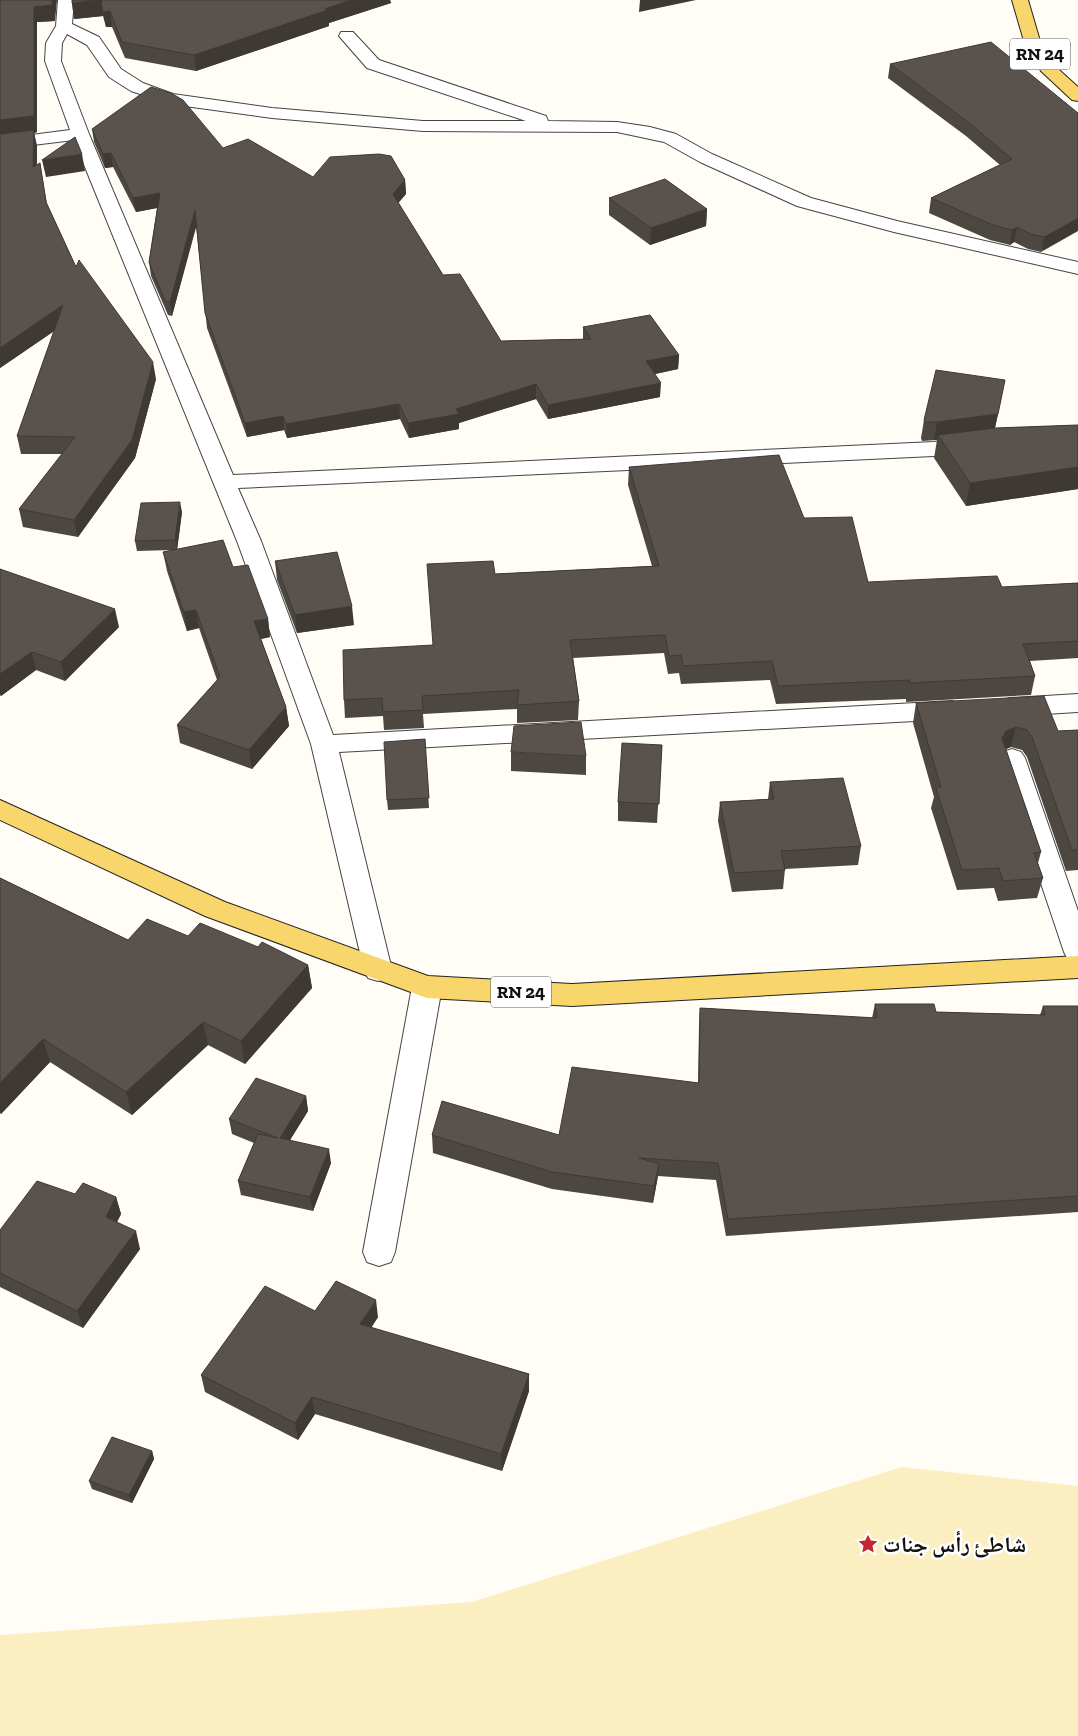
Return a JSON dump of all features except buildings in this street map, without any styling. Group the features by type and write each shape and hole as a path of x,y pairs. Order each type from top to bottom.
{"main road":[{"name":"RN 24","path":"1020,0 1032,41 1050,71 1078,96"},
{"name":"RN 24","path":"0,809 215,909 427,987 572,995 1078,967"}],"street":[{"path":"66,0 64,26 54,43 53,61 80,134 249,541 324,744 378,970"},
{"path":"64,26 93,42 115,73 137,88 170,99 272,113 423,126 617,127 644,131 670,138 706,158 804,202 894,226 1078,268"},
{"path":"347,36 373,64 561,127"},
{"path":"0,144 80,134"},
{"path":"224,482 934,449 989,442"},
{"path":"324,744 1078,703"},
{"path":"1012,758 1078,952"},
{"path":"379,1252 427,987"}],"sand":[{"name":"شاطئ رأس جنات","path":"902,1467 1078,1486 1078,1736 0,1736 0,1635 472,1602"}],"place":[{"name":"شاطئ رأس جنات","path":"868,1544"}]}
